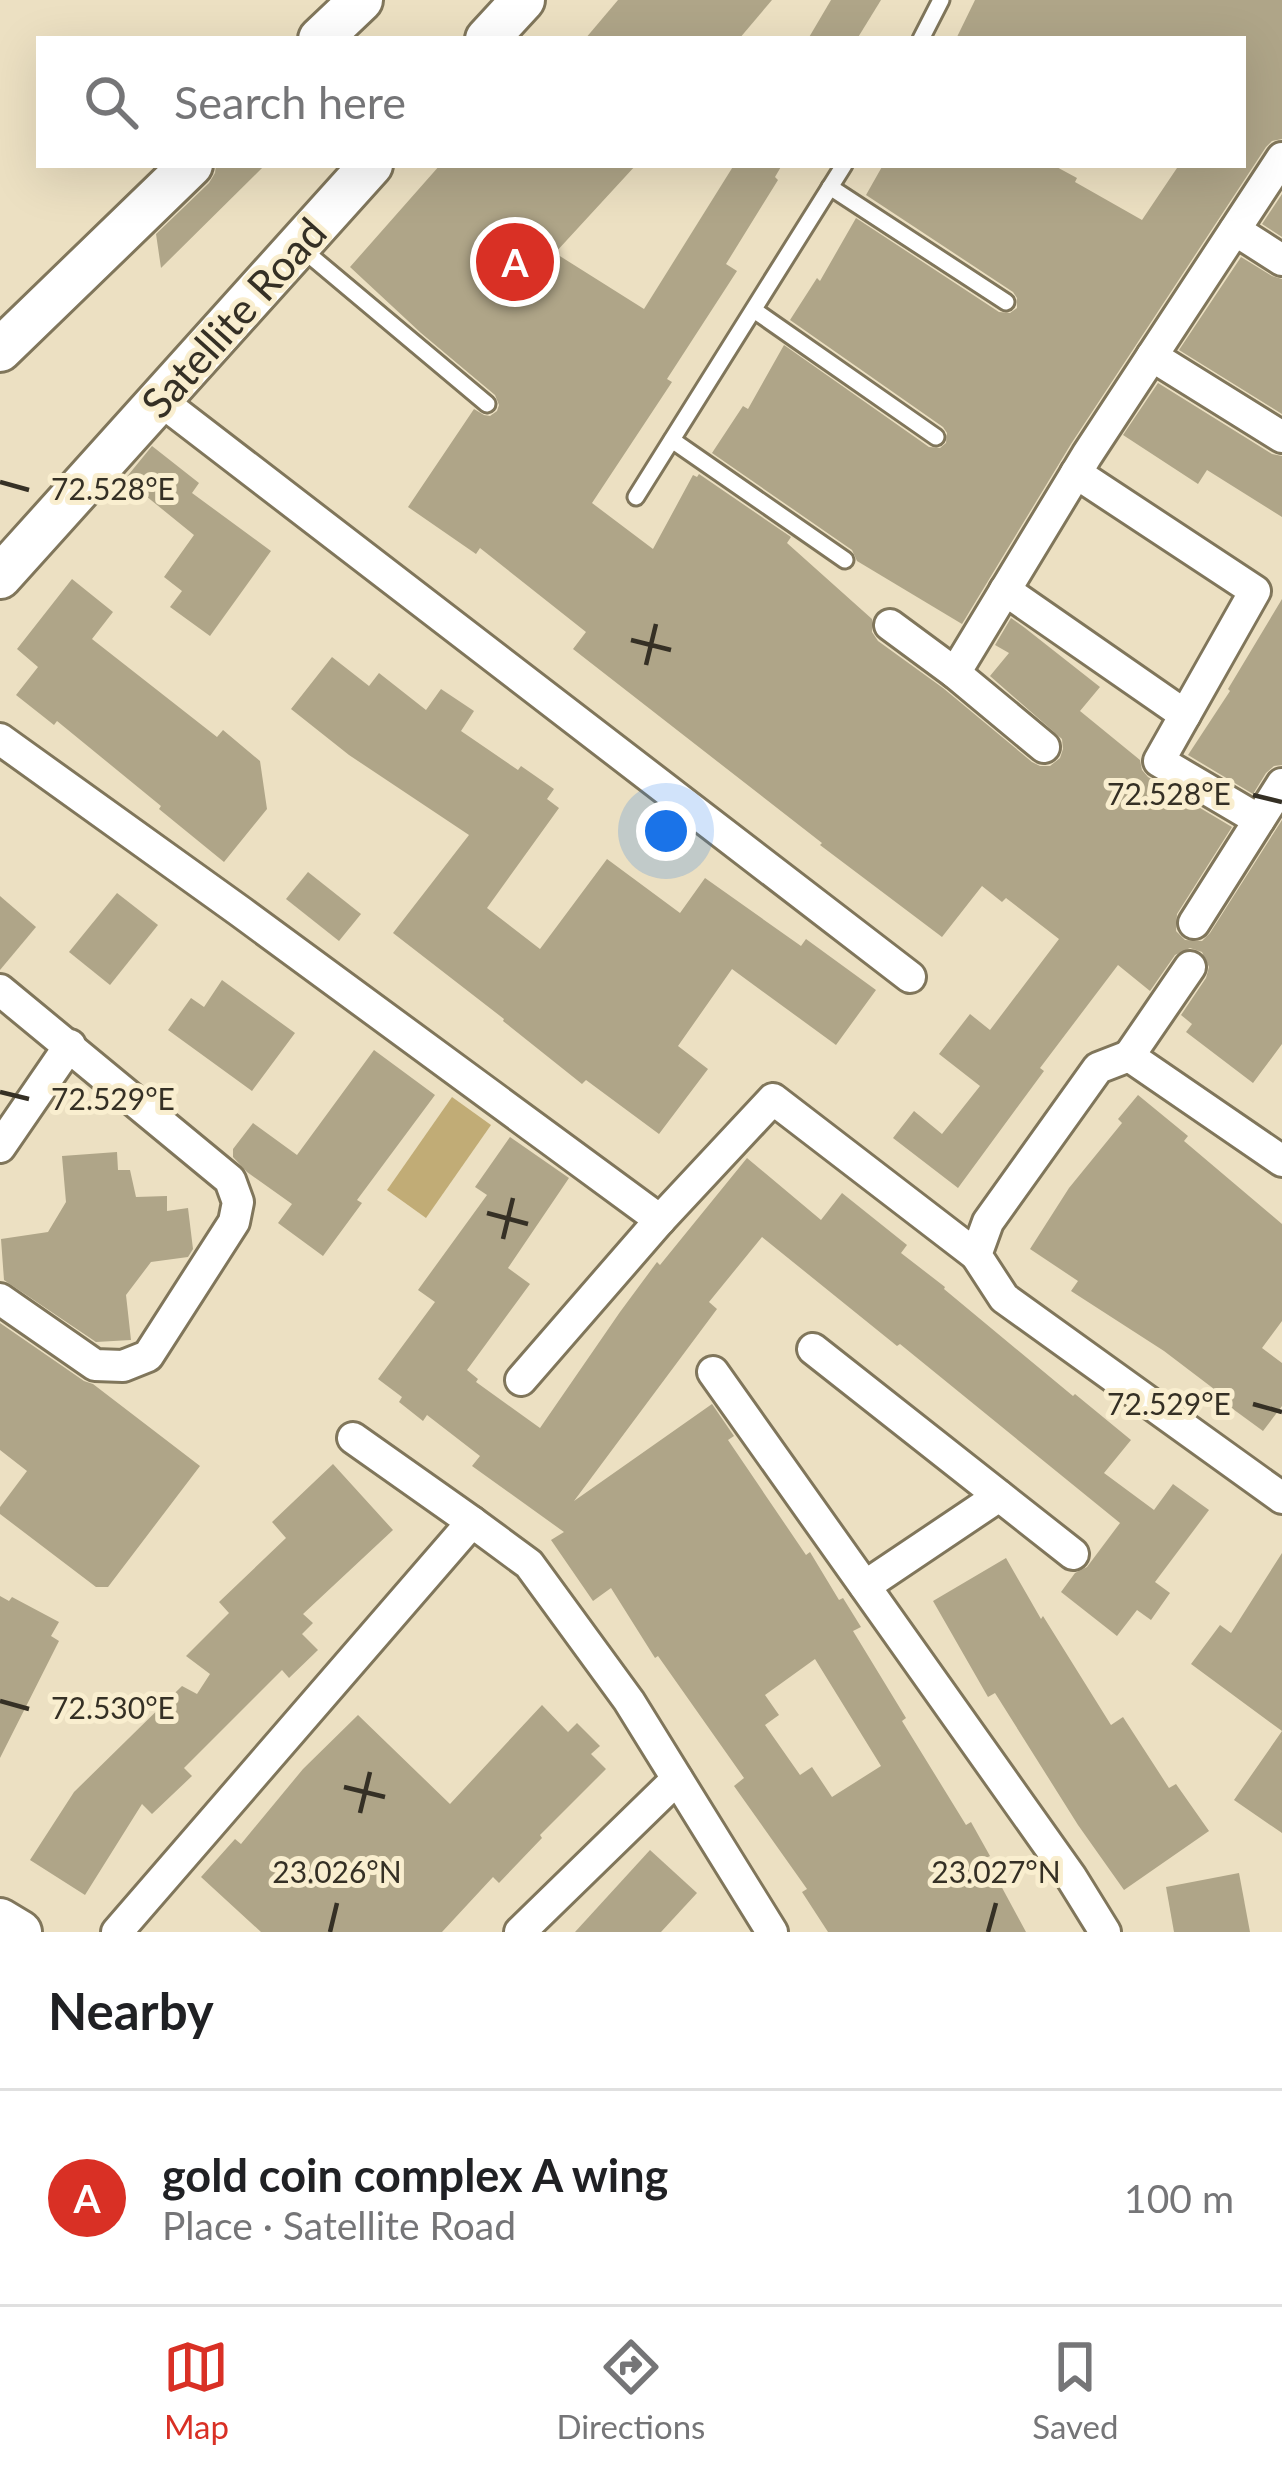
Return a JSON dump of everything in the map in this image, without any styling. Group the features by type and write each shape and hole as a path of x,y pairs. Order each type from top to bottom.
{"main road":[{"path":"323,36 361,0"},
{"path":"0,350 188,168"},
{"name":"Satellite Road","path":"0,577 368,168"},
{"path":"0,1920 20,1932"}],"street":[{"path":"956,673 1076,473 1282,158"},
{"path":"1235,230 1282,260"},
{"path":"1152,356 1282,437"},
{"path":"161,401 910,977"},
{"path":"1076,473 1255,591 1159,761 1259,820"},
{"path":"1005,590 1185,715"},
{"path":"890,625 1044,747"},
{"path":"0,739 660,1220"},
{"path":"1194,923 1282,784"},
{"path":"976,1255 988,1222 1098,1068 1129,1056 1190,967"},
{"path":"0,990 230,1180 238,1202 234,1222 148,1356 123,1366 95,1365 0,1298"},
{"path":"0,1147 70,1045"},
{"path":"1129,1056 1282,1161"},
{"path":"521,1380 773,1099 976,1255 1004,1298 1282,1498"},
{"path":"813,1349 1073,1554"},
{"path":"713,1372 1071,1877 1105,1932"},
{"path":"353,1438 529,1564 628,1701 772,1932"},
{"path":"865,1586 999,1496"},
{"path":"117,1932 472,1522"},
{"path":"520,1932 677,1779"}],"lane":[{"path":"922,36 940,0"},
{"path":"636,497 842,168"},
{"path":"830,187 1006,302"},
{"path":"298,246 487,404"},
{"path":"754,310 936,437"},
{"path":"672,440 845,560"}],"shaded area":[{"path":"452,1097 491,1125 426,1218 387,1190"}],"building":[{"path":"618,0 772,0 742,36 588,36"},
{"path":"831,0 881,0 859,36 810,36"},
{"path":"975,0 1282,0 1282,139 1266,147 1071,444 962,624 857,561 852,550 712,453 743,406 748,409 784,345 929,447 940,448 946,443 943,427 790,320 817,278 820,281 856,218 999,312 1017,308 1013,292 866,195 881,168 1059,168 1142,220 1177,168 1246,168 1246,36 957,36"},
{"path":"216,168 262,168 161,268 156,234"},
{"path":"437,168 633,168 555,253 644,309 732,168 780,168 778,180 726,264 737,271 667,379 672,382 592,503 653,549 693,475 699,474 791,537 787,543 872,619 878,641 1032,762 1050,766 1060,758 1062,739 990,676 1009,653 995,645 1011,618 1025,628 1100,687 1080,711 1140,760 1148,777 1232,827 1177,914 1176,931 1185,940 1202,941 1210,933 1282,820 1282,1044 1253,1083 1186,1032 1192,1024 1181,1015 1209,967 1202,952 1190,948 1175,955 1150,991 1118,965 958,1188 893,1138 914,1111 942,1134 980,1086 939,1054 970,1014 990,1030 1059,939 1006,898 1002,902 982,886 942,937 573,649 586,632 480,548 476,554 408,507 474,409 490,416 499,405 495,395 350,267"},
{"path":"1282,194 1282,237 1262,224"},
{"path":"1241,257 1282,279 1282,414 1179,350"},
{"path":"1158,383 1282,456 1282,517 1207,470 1198,484 1123,435"},
{"path":"152,446 199,483 192,493 271,551 210,636 170,607 182,591 164,577 194,535 125,479"},
{"path":"72,579 113,612 92,639 217,737 223,730 260,761 267,809 224,862 57,721 54,725 16,695 38,667 17,649"},
{"path":"1282,599 1282,765 1266,773 1253,794 1188,755"},
{"path":"332,657 369,686 379,673 426,710 441,689 474,711 461,731 554,789 547,799 559,808 487,908 540,949 607,859 680,913 705,878 801,946 806,939 876,990 836,1045 732,969 678,1046 708,1069 659,1134 586,1080 582,1084 393,933 469,835 349,755 291,709"},
{"path":"308,872 361,914 339,941 286,899"},
{"path":"117,893 158,925 110,985 69,952"},
{"path":"0,896 36,927 0,970"},
{"path":"222,980 295,1033 252,1091 168,1030 191,998 204,1007"},
{"path":"374,1050 435,1095 357,1200 362,1203 323,1256 278,1223 292,1204 247,1172 233,1157 233,1149 253,1123 297,1155"},
{"path":"1138,1095 1282,1224 1282,1321 1262,1348 1282,1363 1282,1406 1263,1431 1164,1351 1071,1291 1078,1281 1030,1249"},
{"path":"510,1137 569,1178 508,1268 530,1284 467,1370 476,1382 540,1428 657,1262 660,1265 747,1158 821,1220 842,1193 907,1245 901,1253 1131,1440 1104,1473 1154,1510 1173,1484 1209,1510 1155,1582 1170,1593 1151,1620 1137,1610 1117,1636 1061,1592 1120,1523 762,1237 709,1302 717,1309 574,1501 712,1404 734,1436 728,1440 861,1627 853,1631 966,1825 971,1822 1026,1932 828,1932 802,1892 807,1889 734,1786 744,1778 658,1656 655,1658 611,1588 593,1601 551,1540 564,1532 472,1466 480,1456 427,1415 423,1421 378,1379 435,1302 418,1290 487,1195 475,1187","holes":["815,1659 881,1766 832,1797 812,1767 800,1775 765,1725 779,1715 765,1695"]},
{"path":"117,1152 118,1170 130,1170 136,1197 167,1196 167,1211 188,1208 193,1249 188,1257 151,1262 126,1295 131,1340 96,1342 4,1280 1,1239 48,1232 66,1202 62,1156"},
{"path":"0,1323 93,1384 200,1466 108,1587 96,1587 0,1514 0,1507 27,1471 0,1450"},
{"path":"333,1464 393,1530 303,1614 313,1623 302,1634 318,1650 289,1678 282,1670 184,1768 192,1776 152,1814 142,1804 85,1895 30,1860 74,1792 182,1686 197,1694 210,1674 186,1656 229,1613 219,1602 286,1538 272,1522"},
{"path":"1282,1553 1282,1731 1191,1664 1220,1625 1231,1633"},
{"path":"1006,1558 1111,1725 1123,1717 1169,1788 1176,1784 1209,1831 1124,1890 995,1693 988,1697 933,1601"},
{"path":"0,1596 9,1601 12,1597 59,1622 51,1636 59,1641 0,1758"},
{"path":"542,1705 568,1732 577,1723 600,1746 591,1754 606,1769 499,1883 493,1877 442,1932 261,1932 201,1877 235,1839 241,1844 303,1769 358,1715 450,1804"},
{"path":"1282,1731 1282,1833 1234,1800"},
{"path":"650,1850 697,1893 661,1932 575,1932"},
{"path":"1239,1873 1250,1932 1174,1932 1166,1887"}],"place":[{"name":"gold coin complex A wing","path":"515,262"}]}
